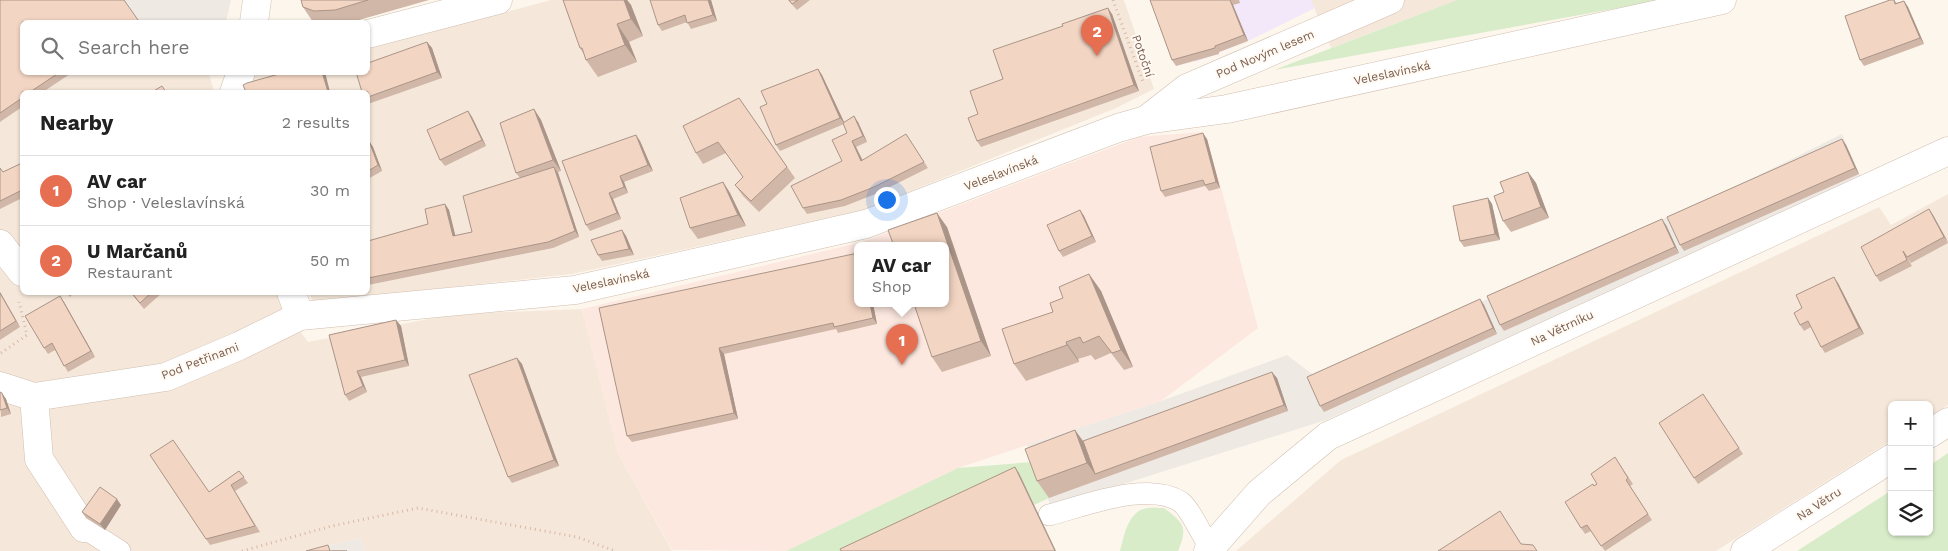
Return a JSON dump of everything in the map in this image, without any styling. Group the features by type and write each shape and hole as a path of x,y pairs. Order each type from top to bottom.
{"street":[{"path":"254,20 257,0"},
{"path":"370,33 498,0"},
{"name":"Pod Novým lesem","path":"1146,120 1187,88 1390,0"},
{"name":"Veleslavínská","path":"296,304 575,290 866,224 1118,128 1146,120 1228,110 1722,0"},
{"path":"235,90 240,75"},
{"name":"Na Větrníku","path":"1209,549 1259,493 1328,436 1948,151"},
{"path":"0,244 20,285"},
{"name":"Pod Petřinami","path":"0,386 34,396 166,377 239,346 296,304"},
{"path":"34,396 38,459 84,528"},
{"path":"1933,431 1948,422"},
{"name":"Na Větru","path":"1745,551 1888,461"}],"lane":[{"path":"1049,515 1134,494 1160,493 1182,503 1209,549"},
{"path":"84,528 120,551"}],"path":[{"name":"Potoční","path":"1113,0 1144,83 1146,120"},
{"path":"0,354 27,335 21,295"},
{"path":"242,551 332,526 418,508 577,537 615,551"}],"shaded area":[{"path":"0,0 231,0 226,20 20,20 20,75 70,75 47,90 20,90 20,108 0,122"},
{"path":"551,0 1124,0 1154,89 1116,108 864,210 572,274 313,302 310,295 370,295 370,90 243,90 246,75 370,75 370,48"},
{"path":"1152,0 1311,0 1315,8 1248,41 1196,62"},
{"path":"1311,0 1457,0 1331,48"},
{"path":"69,75 210,75 213,90 47,90"},
{"path":"20,108 20,295 278,295 283,308 308,342 455,314 582,309 618,453 672,551 365,551 360,538 306,551 0,551 0,122"},
{"path":"1202,132 1207,139 1222,191 1258,328 1161,401 958,468 786,551 672,550 618,453 582,309 854,244 854,307 949,307 949,242 862,242 1139,137"},
{"path":"1842,134 1862,180 1326,420 1051,507 1027,445 1161,401 1287,355 1316,377 1755,177"},
{"path":"1948,194 1948,405 1933,414 1933,401 1888,401 1888,443 1716,551 1236,551 1341,460 1879,207 1891,225"},
{"path":"360,538 365,551 306,551"}],"green space":[{"path":"1457,0 1663,0 1274,70"},
{"path":"1948,453 1948,551 1797,551 1888,493 1888,536 1933,536 1933,463"},
{"path":"1032,462 1049,498 1034,505 1019,473 852,551 786,551 958,468"},
{"path":"1164,508 1182,526 1183,536 1178,551 1120,551 1127,527 1133,516 1143,509"}],"building":[{"path":"0,0 124,0 138,20 20,20 20,75 56,75 33,90 20,90 20,99 0,113"},
{"path":"301,0 368,0 335,10 314,11 303,7"},
{"path":"563,0 624,0 631,19 617,24 625,45 586,60"},
{"path":"650,0 708,0 713,15 687,23 685,15 658,25"},
{"path":"789,0 798,0 792,4"},
{"path":"1150,0 1230,0 1244,35 1215,46 1215,48 1172,60"},
{"path":"1894,0 1895,4 1904,1 1920,38 1860,60 1845,16"},
{"path":"1108,8 1134,85 977,141 968,118 978,114 970,91 1003,79 993,50"},
{"path":"427,42 437,72 370,96 370,90 361,90 357,75 370,75 370,62"},
{"path":"818,69 840,118 776,145 760,107 767,104 761,91"},
{"path":"275,75 323,75 327,90 245,90 243,85"},
{"path":"162,86 165,90 155,90"},
{"path":"739,98 787,167 751,201 735,185 743,177 718,142 696,153 683,126"},
{"path":"534,109 553,160 516,173 500,123"},
{"path":"468,111 482,140 440,160 427,130"},
{"path":"854,116 863,136 852,141 861,161 906,134 924,162 874,187 841,200 803,208 791,186 842,161 832,140 847,133 843,123"},
{"path":"1203,133 1216,182 1205,185 1203,180 1161,191 1150,147"},
{"path":"636,135 648,165 620,176 624,187 609,193 617,213 586,225 562,161"},
{"path":"1842,139 1855,168 1680,245 1667,217"},
{"path":"370,144 378,165 370,170"},
{"path":"20,164 20,191 0,201 0,168 3,172"},
{"path":"554,167 575,231 548,242 370,278 370,240 428,224 425,209 445,204 453,236 472,232 463,196"},
{"path":"1528,172 1541,207 1503,221 1494,196 1504,192 1500,182"},
{"path":"723,182 738,215 690,228 680,198"},
{"path":"1488,198 1495,234 1460,241 1453,206"},
{"path":"1929,209 1944,237 1907,257 1903,251 1907,260 1876,276 1861,247"},
{"path":"1080,210 1092,236 1059,251 1047,225"},
{"path":"937,213 947,242 892,242 888,230"},
{"path":"1662,219 1675,247 1500,325 1487,296"},
{"path":"622,230 629,249 598,255 591,240"},
{"path":"949,248 981,341 932,357 915,307 949,307"},
{"path":"854,254 854,307 871,307 873,318 834,327 833,323 719,348 734,413 627,436 599,308"},
{"path":"1089,274 1121,350 1112,353 1099,336 1083,343 1080,337 1066,342 1067,345 1014,364 1002,329 1053,312 1050,303 1063,298 1059,287"},
{"path":"1834,277 1859,328 1821,347 1808,321 1800,325 1794,313 1802,308 1796,295"},
{"path":"0,293 16,321 0,331"},
{"path":"133,295 149,295 140,303"},
{"path":"60,296 91,351 64,366 52,343 44,348 25,316"},
{"path":"1480,299 1493,328 1320,406 1307,377"},
{"path":"396,320 405,360 357,371 363,386 345,395 329,335"},
{"path":"517,358 554,460 508,477 469,375"},
{"path":"1272,372 1284,405 1095,474 1083,441"},
{"path":"0,392 7,408 0,410"},
{"path":"1703,394 1739,448 1694,478 1659,423"},
{"path":"1075,430 1087,463 1037,481 1025,449"},
{"path":"173,440 209,492 239,471 244,477 231,485 255,526 206,539 150,455"},
{"path":"1615,457 1628,478 1626,480 1648,514 1601,546 1587,525 1581,528 1565,502 1593,484 1594,486 1597,484 1591,474"},
{"path":"1015,467 1055,551 841,551 840,549"},
{"path":"100,487 117,499 100,524 82,512"},
{"path":"1500,511 1521,544 1533,545 1537,551 1438,551"},
{"path":"328,545 330,551 306,551"}],"place":[{"name":"U Marčanů","path":"1097,56"},
{"name":"AV car","path":"902,365"}]}
